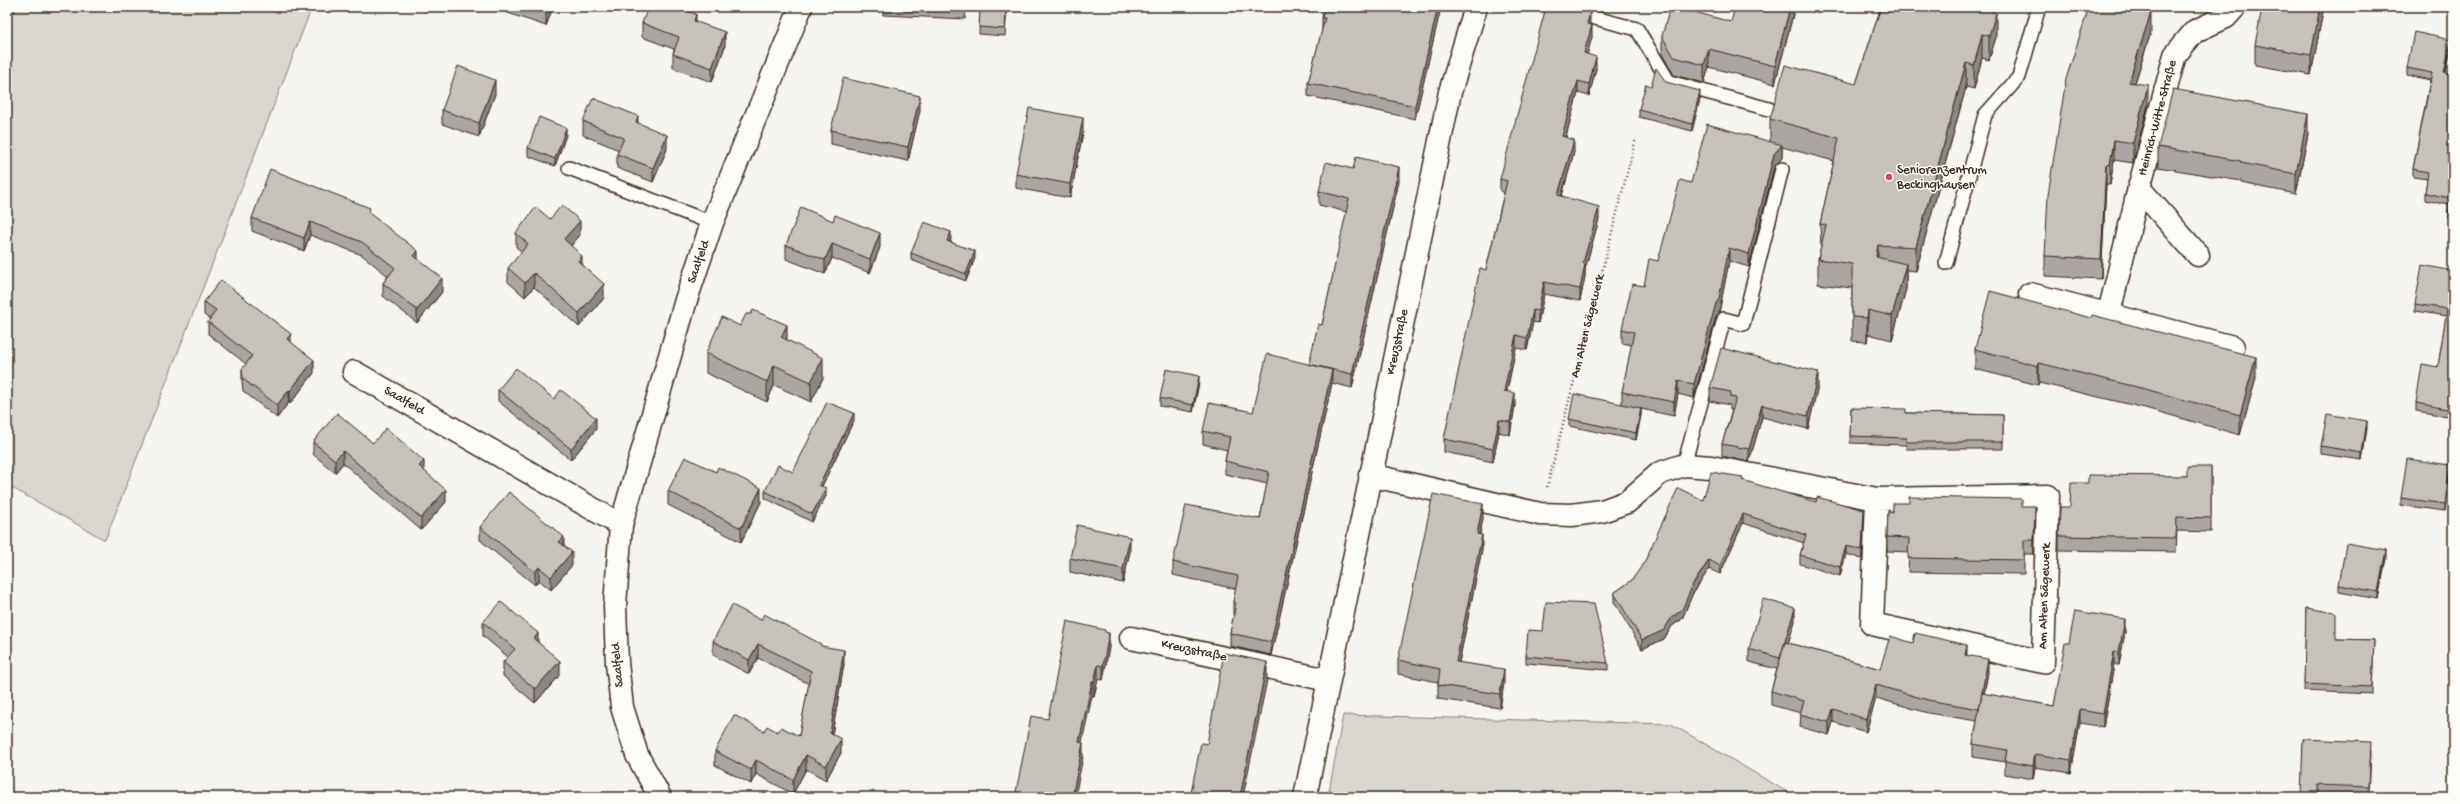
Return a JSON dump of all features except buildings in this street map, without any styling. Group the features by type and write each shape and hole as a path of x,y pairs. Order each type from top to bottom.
{"street":[{"name":"Saalfeld","path":"660,797 637,755 622,707 617,663 615,605 621,525 686,300 712,223 801,7"},
{"name":"Kreuzstraße","path":"1305,797 1370,475 1450,92 1476,7"},
{"name":"Heinrich-Witte-Straße","path":"2109,313 2139,188 2175,55 2195,31 2226,17 2235,7"},
{"name":"Heinrich-Witte-Straße","path":"2139,188 2198,256"},
{"path":"2030,294 2109,313 2233,347"},
{"name":"Saalfeld","path":"354,372 621,525"},
{"name":"Am Alten Sägewerk","path":"1370,475 1540,514 1572,515 1602,512 1627,502 1660,473 1684,465 1711,467 1877,499 2048,496 2043,662 1872,624 1877,499"},
{"name":"Kreuzstraße","path":"1131,638 1328,680"}],"lane":[{"path":"1553,7 1637,29 1669,82 1769,109"},
{"path":"1946,263 1985,115 2019,77 2039,7"},
{"path":"568,168 712,223"},
{"path":"1684,465 1724,319 1743,324 1782,169"}],"path":[{"name":"Am Alten Sägewerk","path":"1540,514 1636,138"}],"shaded area":[{"path":"7,7 312,7 105,540 7,485"},
{"path":"1343,715 1671,724 1789,793 1789,797 1328,797"}],"place":[{"name":"Seniorenzentrum Beckinghausen","path":"1889,177"}]}
